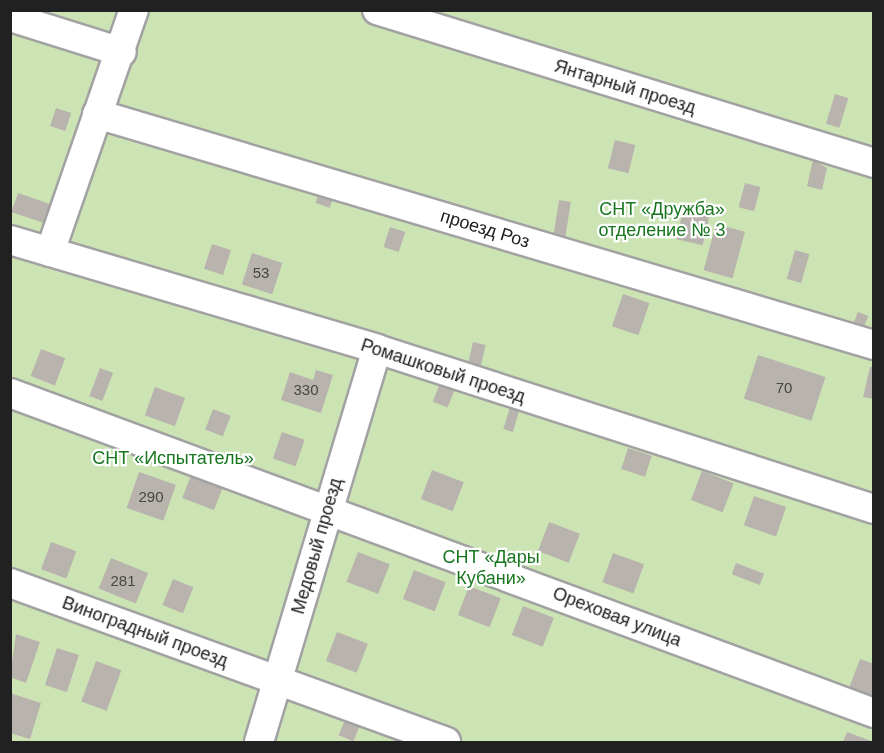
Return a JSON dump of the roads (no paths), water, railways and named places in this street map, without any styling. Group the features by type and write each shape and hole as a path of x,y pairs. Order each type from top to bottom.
{"street":[{"path":"50,252 97,114 122,52 134,10"},
{"name":"Янтарный проезд","path":"377,10 873,163"},
{"path":"10,17 122,52"},
{"name":"проезд Роз","path":"97,114 873,345"},
{"name":"Ромашковый проезд","path":"10,240 377,349 873,509"},
{"name":"Медовый проезд","path":"259,742 279,680 327,508 377,349"},
{"name":"Ореховая улица","path":"10,393 327,508 873,713"},
{"name":"Виноградный проезд","path":"10,583 446,742"}],"park label":[{"name":"СНТ «Дружба» отделение № 3","path":"662,220"},
{"name":"СНТ «Испытатель»","path":"173,458"},
{"name":"СНТ «Дары Кубани»","path":"491,568"}]}
